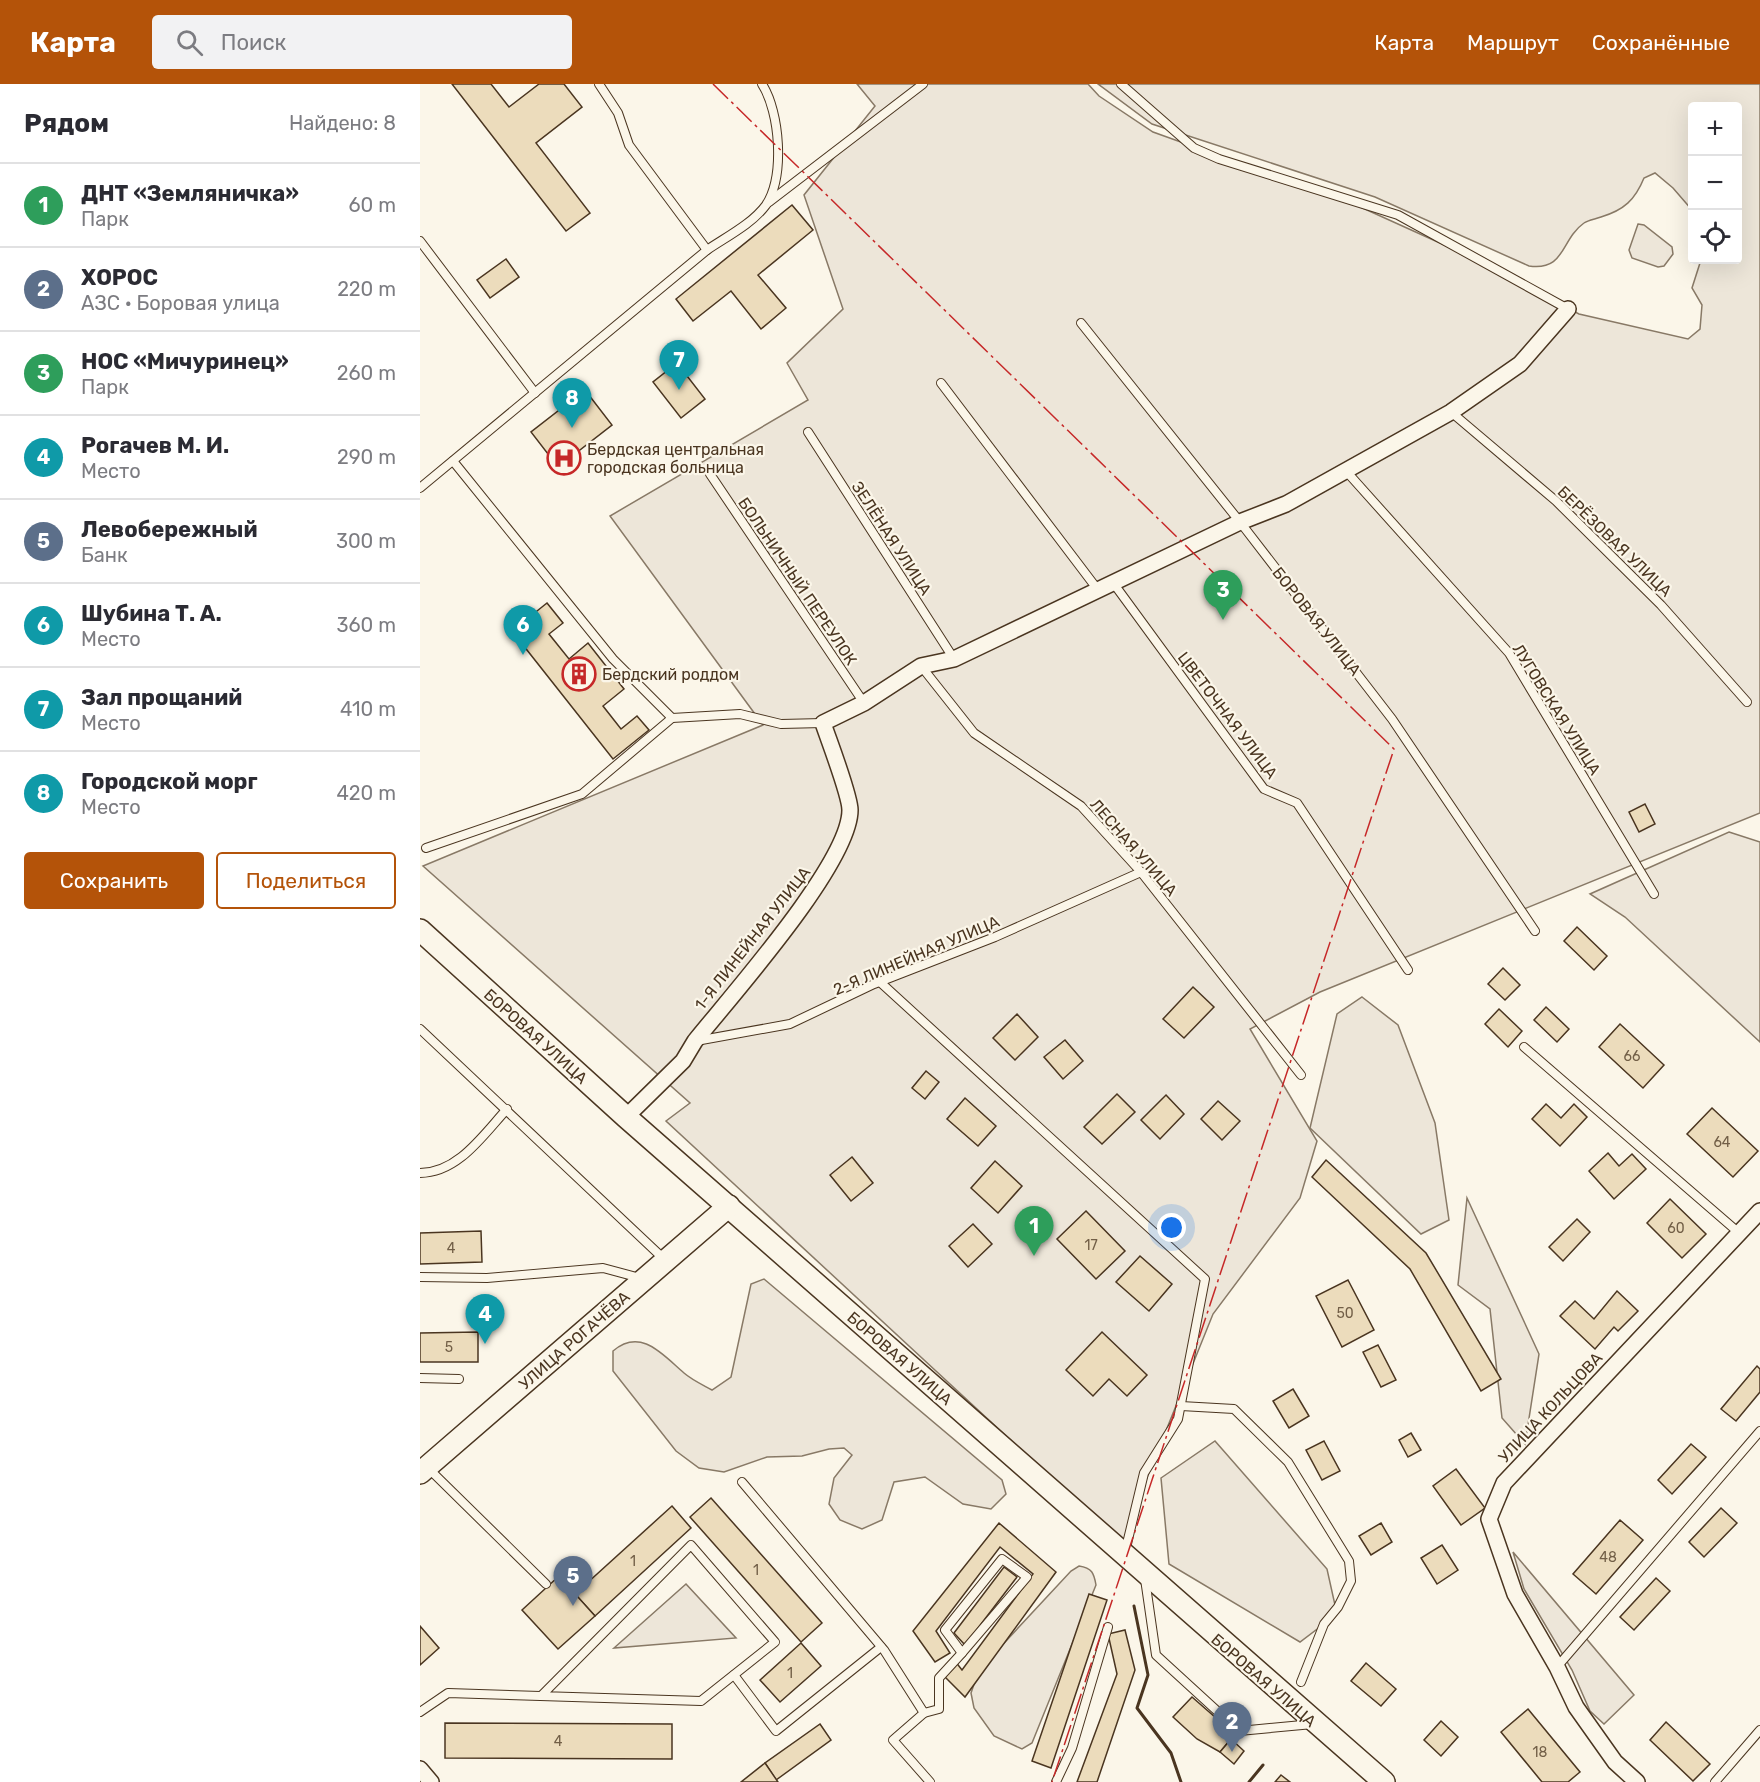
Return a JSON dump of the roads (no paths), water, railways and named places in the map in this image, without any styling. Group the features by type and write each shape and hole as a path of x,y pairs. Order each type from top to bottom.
{"street":[{"path":"823,723 864,703 921,666 954,659 1240,522 1286,504 1346,471 1451,412 1520,364 1568,309"},
{"name":"1-Я ЛИНЕЙНАЯ УЛИЦА","path":"626,1117 683,1061 695,1041 820,884 846,831 851,809 823,723"},
{"name":"БОРОВАЯ УЛИЦА","path":"420,930 626,1117 1314,1724 1384,1782"},
{"name":"УЛИЦА РОГАЧЁВА","path":"423,1470 729,1206"},
{"name":"УЛИЦА КОЛЬЦОВА","path":"1637,1782 1615,1762 1576,1707 1557,1667 1515,1594 1490,1519 1504,1483 1760,1211"},
{"path":"420,1769 431,1782"}],"lane":[{"path":"599,84 618,113 629,145 707,250"},
{"path":"762,84 771,104 778,148 775,182 765,205"},
{"path":"420,488 707,250 753,218 765,205 923,84"},
{"path":"1120,84 1194,148 1219,159 1398,215 1568,309"},
{"path":"420,241 535,393"},
{"name":"БОРОВАЯ УЛИЦА","path":"1081,323 1240,522 1392,719 1535,931"},
{"path":"941,383 1098,591"},
{"name":"БЕРЁЗОВАЯ УЛИЦА","path":"1451,412 1556,501 1660,605 1747,702"},
{"name":"ЗЕЛЁНАЯ УЛИЦА","path":"808,432 954,659"},
{"path":"453,461 613,659 672,718"},
{"name":"ЛУГОВСКАЯ УЛИЦА","path":"1346,471 1509,653 1654,894"},
{"name":"БОЛЬНИЧНЫЙ ПЕРЕУЛОК","path":"710,474 864,703"},
{"name":"ЦВЕТОЧНАЯ УЛИЦА","path":"1114,584 1264,789 1297,803 1408,970"},
{"name":"ЛЕСНАЯ УЛИЦА","path":"921,666 974,733 1081,806 1141,872 1301,1075"},
{"path":"426,848 582,794 672,718 740,714 781,724 823,723"},
{"name":"2-Я ЛИНЕЙНАЯ УЛИЦА","path":"695,1041 790,1024 880,982 995,937 1141,872"},
{"path":"880,982 1205,1279 1178,1419 1144,1473 1124,1556"},
{"path":"420,1029 666,1261"},
{"path":"1524,1047 1738,1232"},
{"path":"420,1173 433,1173 453,1165 507,1109"},
{"path":"420,1277 487,1278 603,1268 645,1279"},
{"path":"420,1378 459,1379"},
{"path":"1181,1406 1234,1409 1288,1462 1349,1561 1353,1574 1351,1581 1338,1607 1324,1624 1301,1682"},
{"path":"1557,1667 1760,1431"},
{"path":"423,1470 546,1584"},
{"path":"742,1482 881,1647 924,1713"},
{"path":"420,1712 448,1693 541,1696 701,1701 775,1642 691,1545 541,1696"},
{"path":"930,1782 893,1740 924,1713 939,1709 939,1678 962,1653 1027,1577 1002,1559 945,1630 962,1653"},
{"path":"1144,1574 1156,1655 1239,1731 1314,1724"},
{"path":"1056,1782 1072,1748 1108,1627"},
{"path":"734,1675 777,1731 881,1647"},
{"path":"1715,1782 1760,1730"}],"place":[{"name":"Зал прощаний","path":"679,390"},
{"name":"Городской морг","path":"572,428"},
{"name":"Бердская центральная городская больница","path":"564,458"},
{"name":"НОС «Мичуринец»","path":"1223,620"},
{"name":"Шубина Т. А.","path":"523,655"},
{"name":"Бердский роддом","path":"579,674"},
{"name":"ДНТ «Земляничка»","path":"1034,1256"},
{"name":"Рогачев М. И.","path":"485,1344"},
{"name":"Левобережный","path":"573,1606"},
{"name":"ХОРОС","path":"1232,1752"}]}
